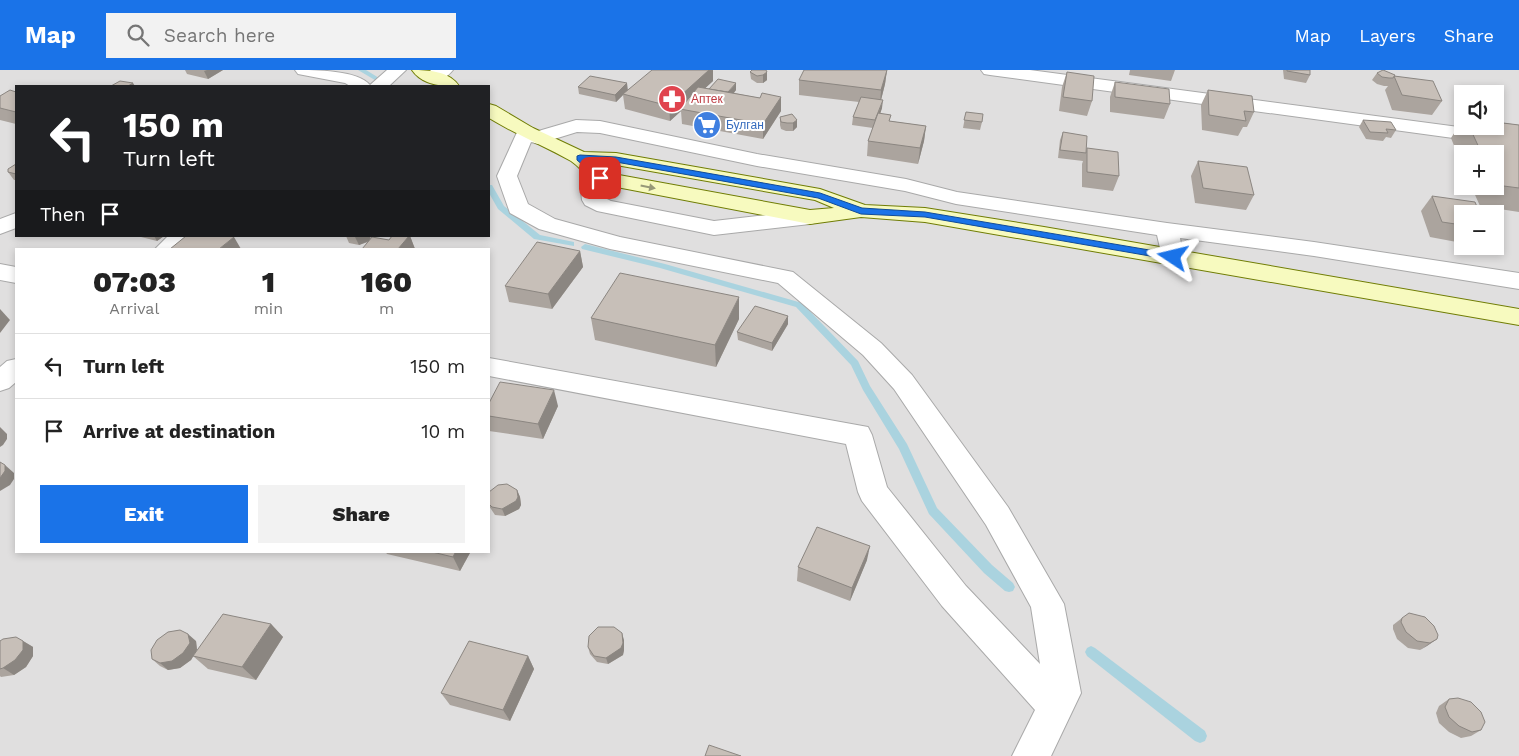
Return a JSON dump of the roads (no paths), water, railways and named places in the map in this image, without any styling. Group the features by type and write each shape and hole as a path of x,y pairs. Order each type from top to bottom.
{"street":[{"path":"304,70 350,79 360,85"},
{"path":"380,85 397,70"},
{"path":"990,70 1519,141"},
{"path":"433,72 449,85"},
{"path":"490,111 532,135 580,158 600,178 810,217"},
{"path":"1031,756 1063,693 1047,604 997,516 903,382 872,350 785,277 618,244 548,224 518,208 507,176 532,135 576,126 600,127 757,160 906,185 956,198 1167,230 1314,248 1519,280"},
{"path":"580,158 616,159 820,195 861,211"},
{"path":"600,178 592,191 593,200 605,206 714,228 861,211 925,215 1519,317"},
{"path":"925,215 929,192"},
{"path":"0,227 15,220"},
{"path":"1167,230 1173,257"},
{"path":"167,248 181,237"},
{"path":"0,272 15,275"},
{"path":"490,367 858,435 873,492 954,596 1056,706"},
{"path":"0,381 15,369"}],"waterway":[{"path":"361,70 387,85"},
{"path":"490,189 501,207 537,237 571,244"},
{"path":"585,247 662,266 799,305 855,363 866,387 903,447 933,511 988,569 1009,587"},
{"path":"1091,652 1200,736"}],"place":[{"name":"Аптек","path":"672,99"},
{"name":"Булган","path":"707,125"}]}
